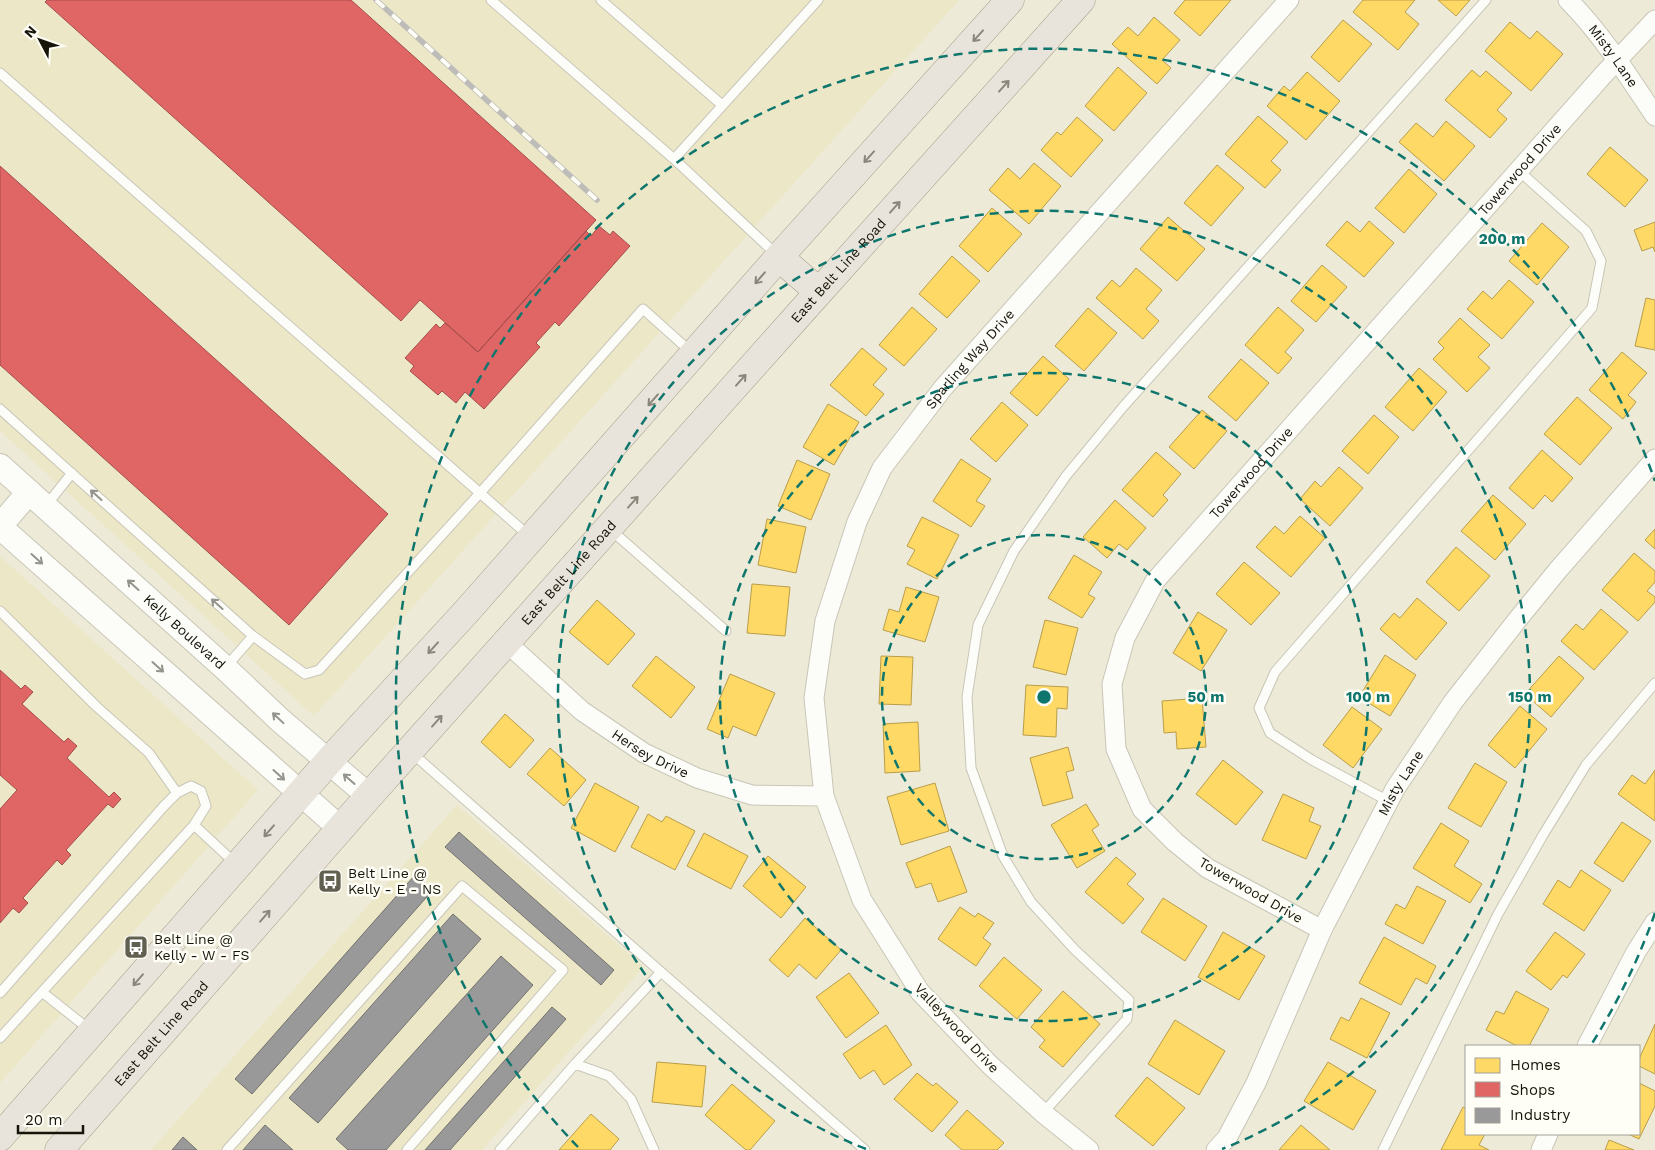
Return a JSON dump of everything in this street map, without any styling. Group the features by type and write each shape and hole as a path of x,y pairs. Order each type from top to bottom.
{"main road":[{"path":"0,1137 329,761 466,612 779,257 1010,0"},
{"name":"East Belt Line Road","path":"60,1150 369,796 508,643 818,292 1081,0"},
{"path":"779,257 818,292"}],"street":[{"name":"Sparling Way Drive","path":"824,796 814,698 824,621 857,522 882,468 943,388 1289,0"},
{"name":"Misty Lane","path":"1568,0 1617,59 1655,116"},
{"name":"Towerwood Drive","path":"1322,930 1207,868 1175,842 1142,808 1116,749 1112,684 1125,638 1155,581 1518,170 1617,59 1655,20"},
{"name":"Misty Lane","path":"1216,1150 1227,1138 1256,1083 1322,930 1395,789 1453,702 1558,570 1655,460"},
{"name":"Kelly Boulevard","path":"0,466 225,668 281,721 369,796"},
{"path":"37,500 0,526 341,829"},
{"name":"Hersey Drive","path":"508,643 582,711 644,753 697,778 752,795 824,796"},
{"name":"Valleywood Drive","path":"824,796 862,900 920,992 990,1065 1043,1113 1089,1150"},
{"path":"1588,1045 1636,952 1655,922"},
{"path":"1541,1150 1548,1135"}],"lane":[{"path":"491,0 674,159 779,257"},
{"path":"601,0 722,105"},
{"path":"674,159 818,0"},
{"path":"1043,1113 1127,1018 1129,1000 1076,950 1031,902 1004,856 971,768 967,697 978,624 1014,551 1066,476 1130,400 1486,0"},
{"path":"0,73 531,538"},
{"path":"1388,801 1312,760 1270,733 1259,708 1275,672 1592,308 1601,261 1586,231 1518,170"},
{"path":"0,409 253,636 306,674 319,670 480,493 643,309 693,354"},
{"path":"37,500 72,473"},
{"path":"609,528 726,631"},
{"path":"0,612 97,707 149,754 177,793"},
{"path":"225,668 253,636"},
{"path":"1383,1150 1498,914 1543,835 1586,766 1655,684"},
{"path":"410,751 865,1150"},
{"path":"0,993 164,806 177,793 191,786 202,791 206,806 194,824 0,1038"},
{"path":"194,824 238,866"},
{"path":"227,1150 462,886 563,970 407,1150"},
{"path":"500,1150 575,1064 661,972"},
{"path":"42,992 93,1032"},
{"path":"575,1064 609,1076 631,1099 654,1150"}],"shaded area":[{"path":"0,0 959,0 314,716 0,431"},
{"path":"0,556 258,790 0,1083"},
{"path":"457,805 644,967 482,1150 151,1150"}],"building: Homes":[{"path":"1185,0 1231,0 1200,36 1174,13"},
{"path":"1363,0 1415,0 1405,12 1419,24 1398,50 1353,12"},
{"path":"1438,0 1470,0 1456,16"},
{"path":"1154,17 1180,40 1162,60 1171,68 1157,84 1112,44 1128,27 1138,36"},
{"path":"1343,20 1372,44 1339,82 1311,57"},
{"path":"1510,22 1530,39 1537,31 1563,54 1531,91 1485,51"},
{"path":"1118,67 1147,93 1114,131 1085,106"},
{"path":"1472,70 1480,77 1486,71 1512,93 1497,110 1507,119 1490,138 1445,100"},
{"path":"1307,72 1340,101 1306,140 1267,106 1284,86 1290,91"},
{"path":"1258,116 1288,142 1271,161 1281,170 1265,188 1225,154"},
{"path":"1077,117 1103,140 1071,177 1041,150 1057,132 1061,135"},
{"path":"1446,121 1475,146 1444,181 1399,142 1416,123 1433,137"},
{"path":"1610,147 1648,180 1625,207 1587,174"},
{"path":"1034,163 1061,186 1029,224 989,190 1008,168 1020,179"},
{"path":"1217,165 1244,188 1211,226 1184,203"},
{"path":"1409,169 1437,194 1404,233 1375,208"},
{"path":"992,208 1022,234 988,272 959,246"},
{"path":"1168,217 1205,249 1177,281 1140,249"},
{"path":"1347,221 1360,232 1369,221 1394,243 1364,277 1326,245"},
{"path":"1655,222 1655,252 1653,247 1642,251 1634,230"},
{"path":"1542,223 1569,247 1537,285 1509,261"},
{"path":"952,256 980,281 947,318 919,294"},
{"path":"1322,265 1347,287 1316,322 1291,301"},
{"path":"1136,268 1162,290 1146,309 1159,321 1143,339 1096,298 1112,280 1120,287"},
{"path":"1509,280 1534,302 1502,339 1467,309 1483,291 1492,299"},
{"path":"1646,298 1655,300 1655,350 1635,346"},
{"path":"912,307 937,329 904,366 879,345"},
{"path":"1278,307 1304,330 1285,352 1292,358 1278,374 1245,345"},
{"path":"1088,308 1117,333 1084,371 1055,346"},
{"path":"1460,318 1490,345 1478,357 1490,368 1467,392 1433,359 1444,348 1438,342"},
{"path":"862,348 887,369 873,385 884,394 866,416 830,385"},
{"path":"1622,352 1647,373 1628,395 1636,402 1623,419 1589,390"},
{"path":"1043,356 1069,379 1037,416 1010,393"},
{"path":"1241,359 1269,383 1236,421 1208,397"},
{"path":"1419,368 1447,392 1413,431 1385,407"},
{"path":"1577,397 1612,428 1580,465 1544,434"},
{"path":"1002,402 1028,425 996,462 970,439"},
{"path":"828,404 859,422 834,465 803,447"},
{"path":"1202,410 1227,431 1194,469 1169,447"},
{"path":"1374,415 1399,437 1368,474 1342,451"},
{"path":"1542,450 1573,478 1552,502 1545,495 1533,509 1509,488"},
{"path":"1156,452 1181,474 1163,495 1168,500 1153,517 1122,490"},
{"path":"961,459 991,479 976,501 985,506 971,527 933,501"},
{"path":"797,460 830,474 811,520 778,506"},
{"path":"1339,467 1363,488 1330,526 1300,499 1315,481 1321,487"},
{"path":"1493,495 1526,524 1495,560 1461,531"},
{"path":"1115,500 1146,528 1127,550 1119,544 1107,558 1083,537"},
{"path":"1300,516 1325,538 1291,577 1256,547 1275,526 1284,534"},
{"path":"922,517 959,535 937,579 907,564 915,550 907,546"},
{"path":"767,519 806,527 796,573 758,565"},
{"path":"1655,529 1655,549 1645,540"},
{"path":"1456,547 1490,576 1459,611 1426,582"},
{"path":"1634,553 1655,571 1655,582 1647,591 1655,597 1655,602 1638,621 1602,590"},
{"path":"1074,555 1102,572 1088,594 1095,598 1082,618 1048,598"},
{"path":"1244,562 1280,593 1251,625 1216,594"},
{"path":"752,584 790,587 785,636 747,633"},
{"path":"906,587 939,597 925,642 883,630 889,609 899,612"},
{"path":"1417,598 1447,623 1416,660 1380,629 1394,613 1400,618"},
{"path":"597,600 635,634 608,665 569,632"},
{"path":"1601,609 1628,632 1594,670 1561,641 1576,624 1583,630"},
{"path":"1198,612 1227,630 1201,671 1173,653"},
{"path":"1045,620 1078,628 1066,675 1033,667"},
{"path":"1385,655 1416,675 1390,716 1359,697"},
{"path":"656,656 695,687 671,718 632,686"},
{"path":"881,656 913,657 911,705 879,704"},
{"path":"1559,656 1584,678 1551,717 1525,694"},
{"path":"730,674 775,693 756,736 733,726 728,738 707,729"},
{"path":"1026,685 1068,687 1067,709 1057,708 1056,737 1023,735"},
{"path":"1202,698 1206,747 1177,749 1176,732 1164,733 1162,701"},
{"path":"1520,706 1547,729 1515,768 1488,745"},
{"path":"1352,707 1382,729 1353,768 1323,745"},
{"path":"505,714 534,740 510,768 481,742"},
{"path":"918,722 920,771 885,773 883,724"},
{"path":"1068,747 1074,770 1066,772 1073,798 1043,806 1030,758"},
{"path":"550,748 586,780 564,806 527,774"},
{"path":"1223,760 1263,792 1236,825 1196,794"},
{"path":"1475,763 1507,782 1481,827 1448,808"},
{"path":"1655,770 1655,821 1618,794 1632,775 1645,784"},
{"path":"595,783 639,807 615,852 571,828"},
{"path":"935,783 949,831 901,845 887,797"},
{"path":"1283,794 1314,808 1309,821 1321,826 1306,859 1262,840"},
{"path":"1086,804 1099,825 1092,830 1105,851 1077,868 1051,825"},
{"path":"648,814 662,822 666,816 695,831 675,870 631,847"},
{"path":"1622,822 1651,841 1623,882 1594,863"},
{"path":"1441,823 1469,841 1454,866 1482,884 1470,903 1413,868"},
{"path":"704,833 748,856 731,889 687,866"},
{"path":"950,846 967,892 938,902 931,883 916,888 906,863"},
{"path":"768,856 806,887 781,918 743,886"},
{"path":"1116,857 1136,874 1127,884 1144,899 1123,924 1085,892"},
{"path":"1581,870 1611,890 1584,931 1543,904 1558,880 1570,888"},
{"path":"1417,886 1446,901 1423,944 1385,924 1396,904 1405,909"},
{"path":"1163,898 1207,926 1185,961 1141,932"},
{"path":"960,907 975,917 978,913 994,923 983,938 991,944 976,966 938,939"},
{"path":"805,918 841,950 816,979 799,964 788,977 769,960"},
{"path":"1223,932 1265,956 1239,1000 1198,977"},
{"path":"1555,932 1585,954 1567,978 1563,975 1551,990 1526,971"},
{"path":"1384,937 1436,966 1427,984 1416,978 1401,1005 1359,983"},
{"path":"1004,957 1042,990 1017,1019 979,986"},
{"path":"849,973 879,1013 846,1038 816,997"},
{"path":"1063,991 1100,1024 1063,1067 1039,1047 1045,1040 1031,1027"},
{"path":"1516,991 1549,1009 1530,1045 1515,1045 1486,1030 1496,1011 1504,1014"},
{"path":"1361,998 1390,1013 1367,1058 1330,1039 1341,1017 1349,1021"},
{"path":"1175,1020 1225,1051 1199,1095 1148,1064"},
{"path":"1655,1024 1655,1074 1640,1066 1640,1057"},
{"path":"886,1025 912,1065 884,1085 874,1070 860,1079 843,1054"},
{"path":"657,1062 706,1066 702,1107 652,1102"},
{"path":"1328,1062 1376,1091 1353,1130 1304,1101"},
{"path":"917,1073 933,1086 936,1083 958,1102 932,1132 894,1099"},
{"path":"1147,1077 1185,1108 1153,1146 1115,1116"},
{"path":"732,1084 775,1121 750,1150 746,1150 705,1115"},
{"path":"1640,1084 1655,1091 1655,1106 1639,1139 1630,1135 1640,1135"},
{"path":"1463,1107 1465,1108 1465,1135 1484,1135 1479,1145 1489,1150 1441,1150"},
{"path":"967,1110 1004,1143 997,1150 962,1150 945,1135"},
{"path":"591,1114 619,1139 610,1150 559,1150"},
{"path":"1301,1125 1330,1150 1279,1150"},
{"path":"1609,1140 1634,1150 1605,1150"}],"building: Shops":[{"path":"47,0 351,0 596,220 478,352 420,300 401,321 45,2"},
{"path":"0,166 388,514 289,625 0,365"},
{"path":"599,226 610,235 613,231 630,246 559,326 555,322 536,343 540,347 484,409 465,392 456,403 442,391 438,395 410,371 414,366 405,358 436,324 440,328 445,323 478,352 586,231 591,236"},
{"path":"0,670 21,689 25,685 33,692 22,704 64,742 68,738 77,746 67,758 109,797 114,792 121,799 113,808 108,804 66,850 71,855 62,865 57,860 23,898 28,903 19,913 13,908 0,923 0,809 17,790 0,775"}],"building: Industry":[{"path":"459,832 614,970 601,985 445,847"},
{"path":"415,875 433,890 252,1094 235,1079"},
{"path":"453,914 481,939 318,1123 289,1098"},
{"path":"501,956 533,985 386,1150 348,1150 336,1139"},
{"path":"552,1007 566,1019 450,1150 425,1150"},
{"path":"265,1125 293,1150 243,1150"},
{"path":"183,1137 197,1150 172,1150"}],"railway":[{"path":"376,0 597,200"}],"place":[{"name":"Belt Line @ Kelly - E - NS","path":"330,881"},
{"name":"Belt Line @ Kelly - W - FS","path":"136,947"}]}
